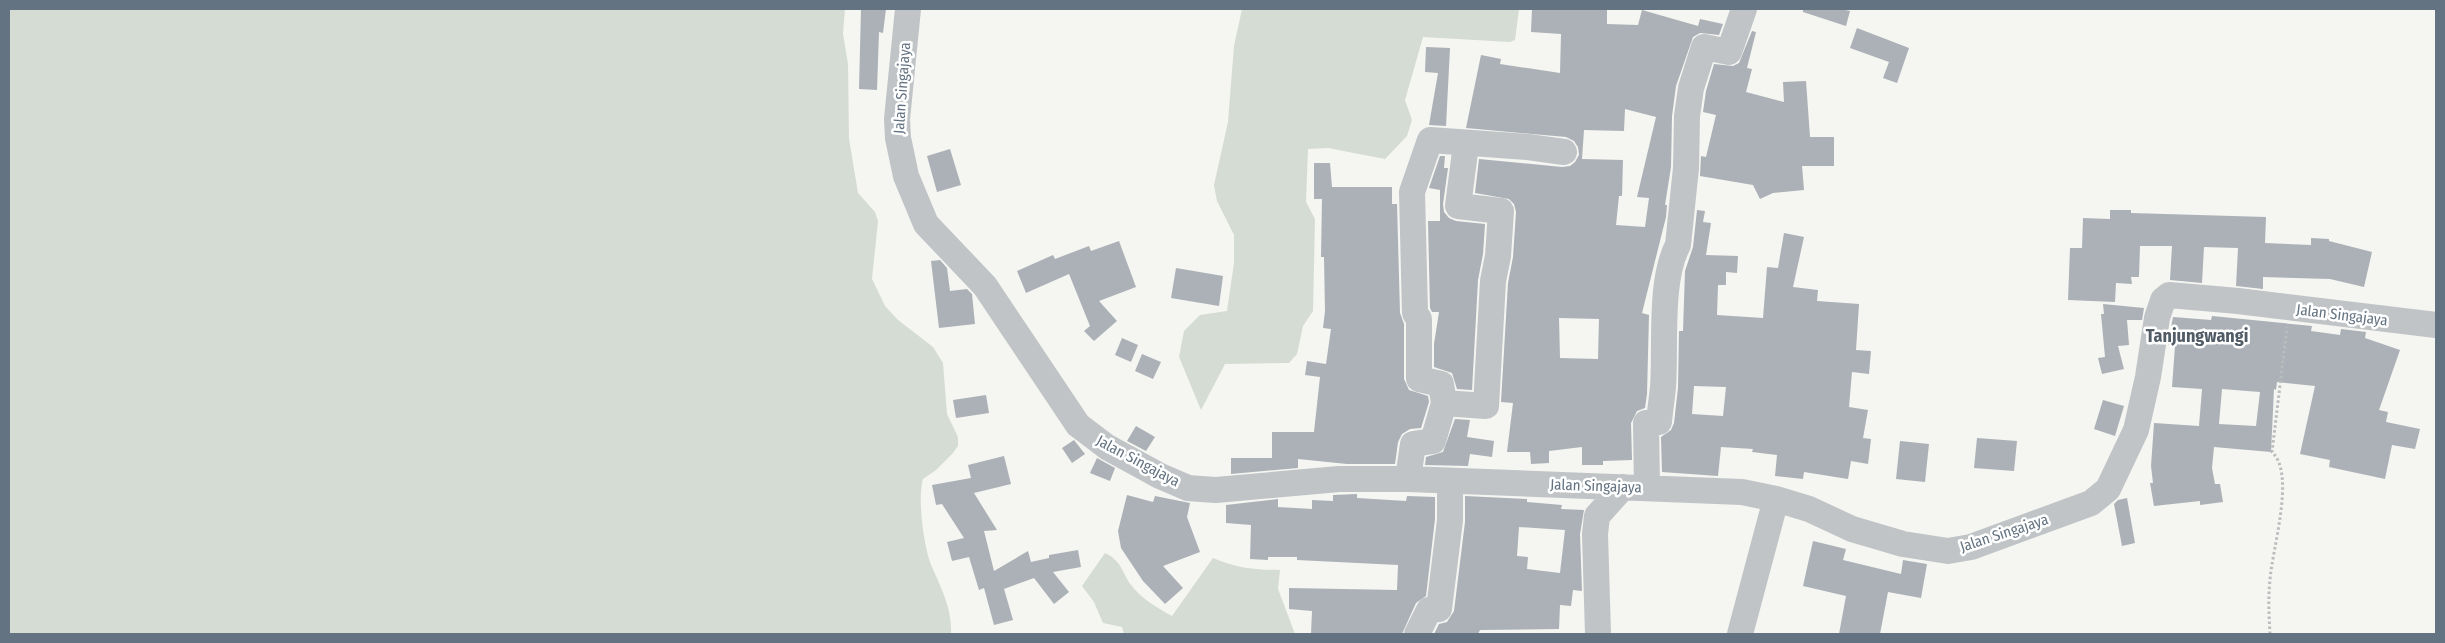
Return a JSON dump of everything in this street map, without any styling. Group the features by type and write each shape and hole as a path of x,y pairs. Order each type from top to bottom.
{"street":[{"name":"Jalan Singajaya","path":"908,9 897,119 898,138 906,176 926,224 985,286 1078,425 1107,448 1160,476 1188,488 1216,490 1339,480 1408,480 1742,492 1776,499 1809,509 1852,529 1904,544 1948,551 1971,547 2092,503 2108,489 2136,430 2148,377 2157,318 2163,300 2169,295 2436,325"},
{"path":"1598,634 1595,534 1597,516 1635,487 1646,423 1659,422 1663,386 1666,296 1674,253 1678,245 1691,88 1704,47 1728,52 1744,9"},
{"path":"1408,480 1413,444 1433,441 1444,403 1441,384 1419,379 1419,319 1415,313 1412,192 1430,140 1528,147 1564,152"},
{"path":"1444,403 1486,406 1493,281 1498,256 1501,211 1458,206 1466,144"},
{"path":"1417,634 1429,610 1439,609 1450,520 1450,482"},
{"path":"1740,634 1776,499"}],"path":[{"path":"2270,634 2270,579 2283,484 2278,458 2272,452 2289,308"}],"shaded area":[{"path":"9,9 845,9 843,34 848,64 849,139 858,193 875,212 878,221 872,279 885,306 898,320 933,347 943,363 947,414 958,437 958,446 953,453 936,470 923,479 921,487 922,523 926,548 948,608 951,634 9,634"},
{"path":"1242,9 1519,9 1515,40 1510,42 1423,37 1405,100 1412,120 1407,136 1385,159 1328,148 1308,149 1306,202 1315,219 1313,311 1303,326 1297,354 1289,363 1225,364 1201,410 1179,357 1184,331 1200,315 1227,311 1234,263 1234,235 1217,201 1214,185 1228,122 1234,46"},
{"path":"1105,553 1115,559 1131,585 1140,594 1172,616 1213,558 1246,568 1280,570 1278,589 1295,634 1124,634 1122,627 1103,623 1094,602 1082,586"}],"building":[{"path":"861,9 886,9 883,33 879,32 877,90 859,89"},
{"path":"1532,9 1607,9 1607,24 1638,25 1642,10 1698,26 1700,19 1723,24 1719,35 1700,33 1693,37 1676,86 1672,116 1671,167 1665,205 1667,205 1666,217 1642,313 1649,315 1647,394 1645,408 1637,411 1631,423 1632,460 1603,461 1603,465 1582,465 1582,447 1549,451 1549,463 1531,464 1530,452 1507,452 1513,403 1501,402 1508,283 1513,257 1516,212 1514,204 1509,199 1475,193 1479,159 1562,167 1570,166 1575,162 1579,155 1578,147 1574,141 1566,137 1466,128 1481,55 1501,59 1500,64 1560,73 1561,34 1531,32","holes":["1625,109 1656,117 1637,197 1649,198 1645,227 1616,225 1619,196 1622,196 1623,160 1582,159 1584,130 1624,131","1559,318 1599,319 1598,359 1560,358"]},
{"path":"1803,9 1841,9 1850,11 1846,26 1803,12"},
{"path":"1857,28 1909,48 1897,83 1883,78 1889,62 1850,48"},
{"path":"1752,31 1756,32 1747,68 1752,69 1746,92 1784,102 1783,82 1806,81 1810,137 1834,137 1834,166 1802,166 1804,190 1773,193 1760,199 1753,185 1700,176 1701,156 1706,157 1716,115 1703,112 1706,91 1714,64 1733,66 1739,63"},
{"path":"1426,47 1450,48 1446,126 1429,125 1438,73 1425,72"},
{"path":"950,149 961,185 937,192 927,156"},
{"path":"1440,156 1445,156 1444,168 1448,168 1443,204 1444,212 1449,218 1456,221 1485,224 1483,254 1478,280 1472,390 1457,389 1452,373 1434,367 1434,344 1439,312 1432,312 1430,308 1428,221 1440,221 1440,190 1429,188"},
{"path":"1314,163 1330,163 1332,187 1392,187 1392,204 1397,204 1400,313 1404,324 1404,379 1409,390 1428,396 1429,402 1421,428 1410,429 1402,434 1398,442 1395,464 1347,464 1298,459 1298,468 1231,474 1231,458 1272,458 1272,432 1314,432 1320,377 1305,375 1307,361 1326,364 1331,329 1323,328 1325,311 1324,257 1321,257 1322,199 1314,199"},
{"path":"1697,210 1705,211 1703,222 1711,223 1706,255 1738,256 1737,273 1726,272 1726,285 1718,285 1717,315 1763,318 1767,267 1778,268 1784,233 1804,237 1793,287 1818,290 1817,301 1859,304 1856,350 1871,351 1869,374 1852,372 1849,407 1868,410 1863,438 1871,439 1868,464 1851,461 1848,479 1804,472 1803,479 1775,476 1777,455 1752,452 1753,449 1721,447 1718,476 1662,472 1661,437 1671,430 1674,423 1678,388 1679,331 1683,331 1685,271 1693,247","holes":["1694,386 1726,387 1723,416 1692,414"]},
{"path":"2110,210 2131,210 2131,213 2266,217 2265,243 2311,245 2311,238 2329,239 2329,241 2372,252 2364,287 2330,279 2263,277 2263,289 2236,286 2238,248 2204,247 2202,283 2170,280 2172,246 2140,246 2139,277 2131,277 2132,284 2116,283 2115,302 2068,300 2070,248 2082,248 2083,218 2110,219"},
{"path":"1119,241 1136,287 1099,301 1117,321 1094,341 1084,331 1090,326 1069,274 1026,293 1017,271 1053,255 1055,259 1089,246 1091,251"},
{"path":"940,260 947,268 950,291 967,289 972,294 975,324 939,328 931,261"},
{"path":"1176,268 1223,276 1219,306 1171,298"},
{"path":"2103,304 2144,308 2142,320 2127,320 2129,345 2118,346 2124,369 2102,374 2098,358 2105,357 2101,314 2104,314"},
{"path":"2212,316 2312,326 2311,331 2340,335 2341,329 2366,332 2365,338 2400,350 2379,410 2388,412 2386,422 2420,429 2415,449 2392,445 2385,479 2329,467 2330,460 2300,454 2315,386 2277,382 2276,390 2274,389 2271,452 2214,447 2212,468 2215,484 2220,484 2223,502 2200,505 2200,501 2154,506 2150,483 2153,483 2151,466 2154,423 2199,426 2202,389 2172,387 2175,346 2168,345 2173,317 2211,320","holes":["2222,389 2260,392 2256,426 2219,424"]},
{"path":"1122,338 1138,345 1131,362 1115,355"},
{"path":"1142,354 1161,362 1153,379 1135,371"},
{"path":"986,395 989,413 956,418 953,400"},
{"path":"2103,400 2124,406 2115,436 2094,429"},
{"path":"1455,419 1470,420 1467,437 1494,441 1492,457 1470,454 1468,466 1425,465 1426,457 1443,452"},
{"path":"1136,426 1155,437 1146,451 1127,441"},
{"path":"1977,438 2017,441 2014,471 1974,468"},
{"path":"1074,440 1085,454 1072,463 1062,448"},
{"path":"1900,441 1929,444 1925,482 1896,479"},
{"path":"1004,456 1011,484 974,493 997,530 984,531 994,571 1028,551 1031,562 1049,558 1049,555 1078,550 1081,567 1053,572 1069,592 1054,604 1034,578 1004,589 1013,620 994,625 984,588 979,590 969,557 952,561 947,542 964,538 942,504 936,505 932,485 971,478 968,465"},
{"path":"1097,458 1115,468 1110,481 1090,473"},
{"path":"1357,494 1357,498 1406,501 1407,496 1435,497 1435,519 1426,596 1416,603 1402,634 1311,634 1312,611 1289,609 1289,588 1397,590 1398,565 1297,560 1297,557 1268,557 1268,560 1250,559 1251,525 1226,523 1226,505 1278,499 1278,507 1312,509 1312,500 1333,501 1333,495"},
{"path":"1127,495 1153,502 1155,496 1190,503 1187,517 1200,552 1163,566 1183,588 1165,604 1143,581 1121,548 1118,531"},
{"path":"1465,496 1527,499 1527,502 1562,505 1561,509 1584,510 1580,534 1582,591 1573,590 1571,606 1560,605 1559,629 1480,630 1478,634 1434,634 1439,624 1447,622 1454,611 1465,522","holes":["1519,527 1565,530 1560,573 1527,569 1528,557 1517,556"]},
{"path":"2127,498 2135,543 2122,546 2114,504 2118,500"},
{"path":"1813,541 1846,549 1843,560 1901,574 1903,560 1927,564 1921,598 1888,592 1880,634 1839,634 1846,596 1803,586"}],"district":[{"name":"Tanjungwangi","path":"2197,336"}]}
